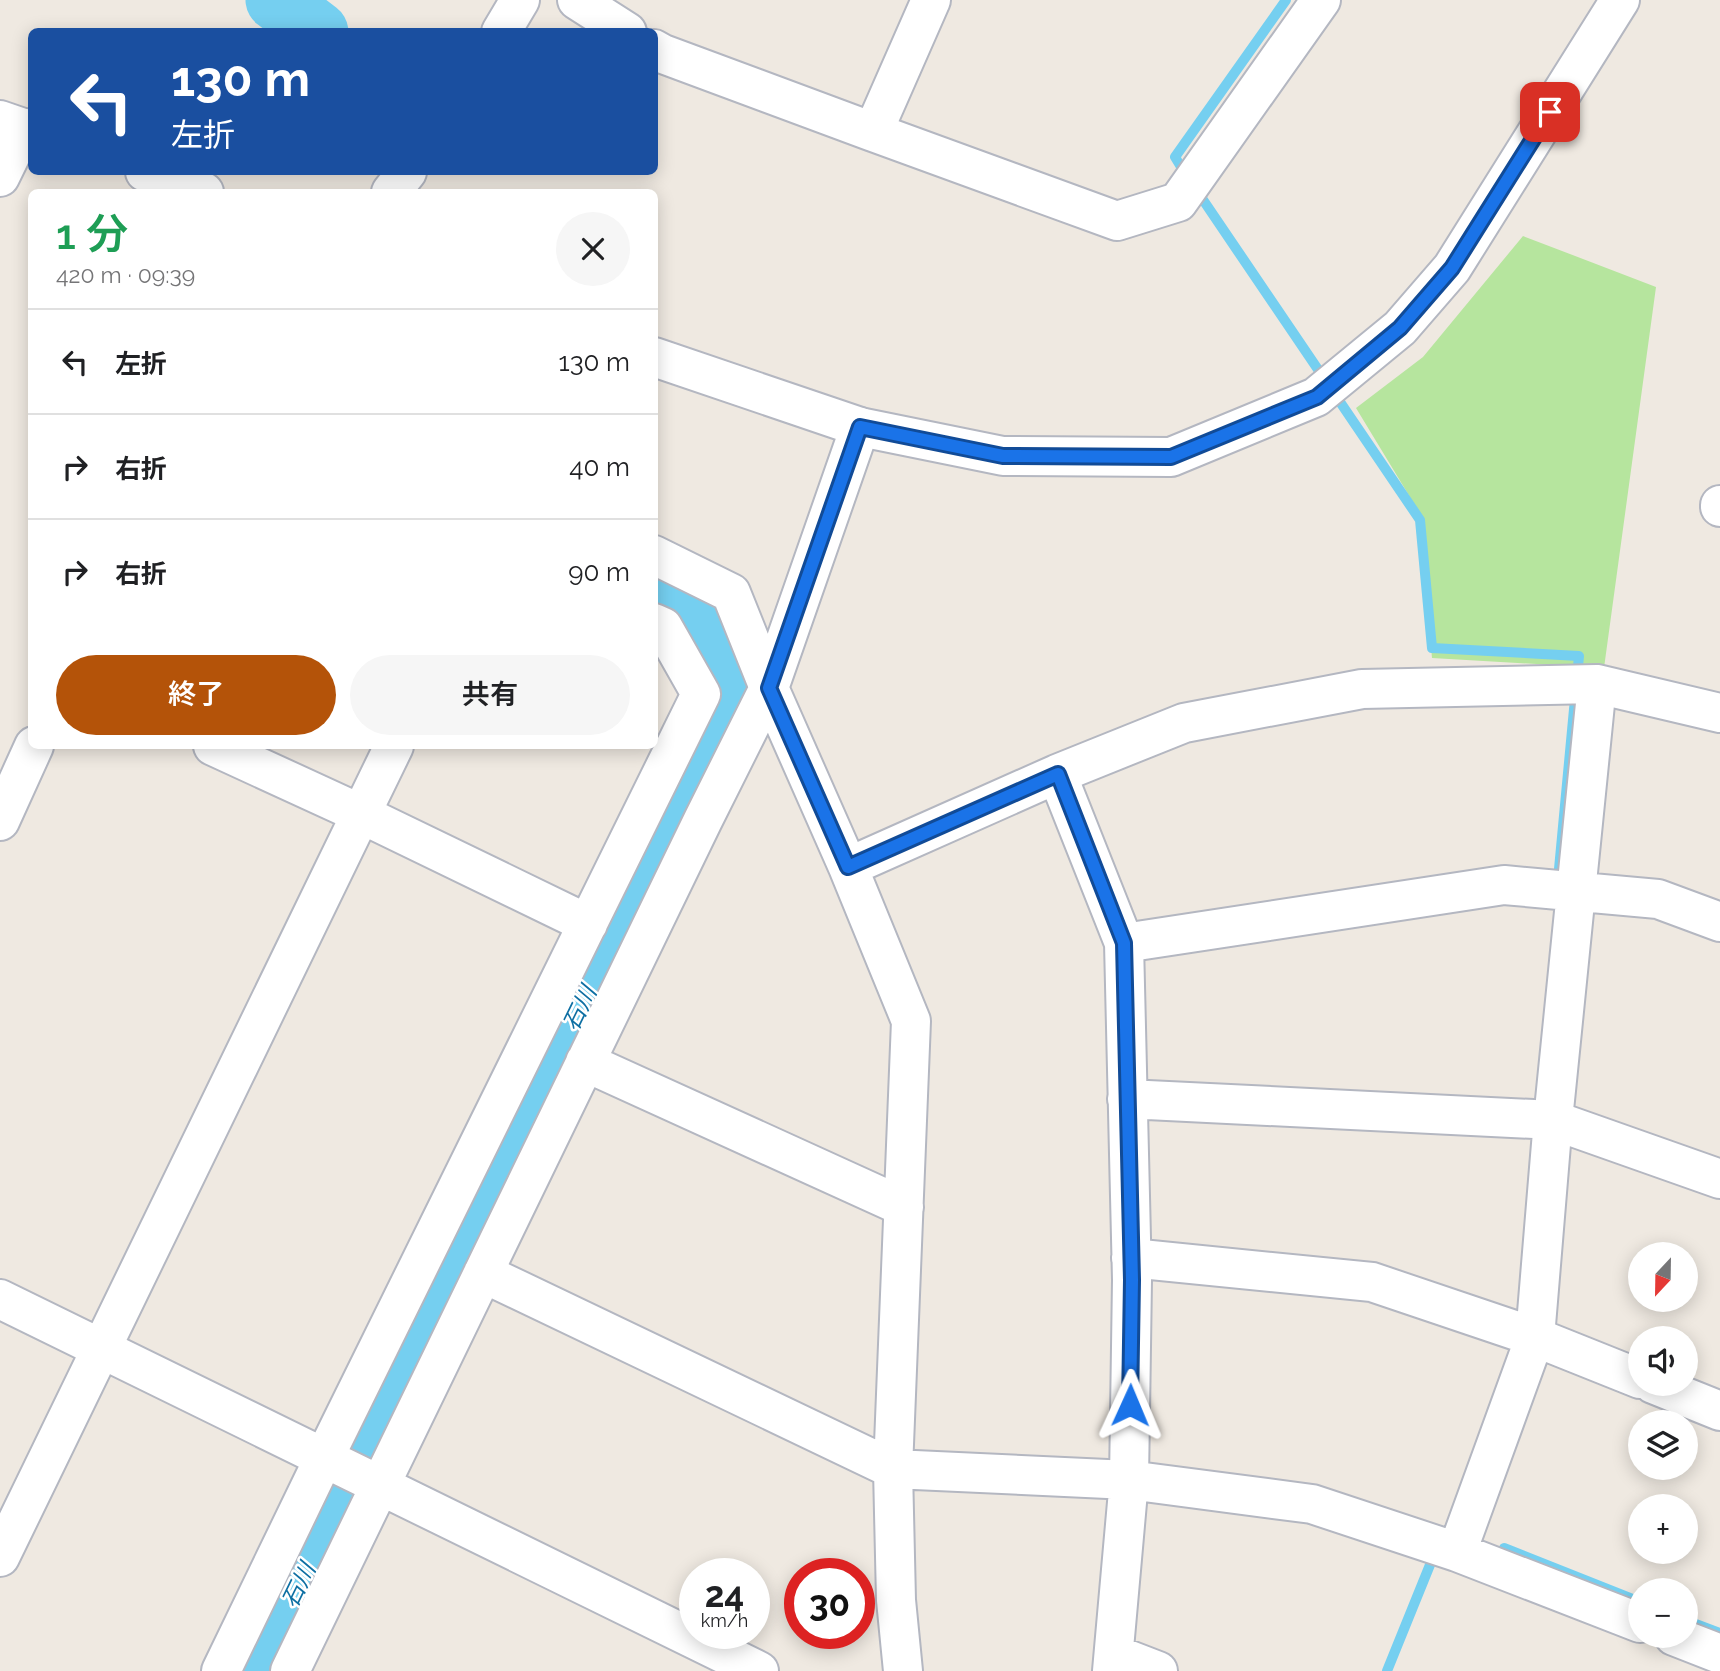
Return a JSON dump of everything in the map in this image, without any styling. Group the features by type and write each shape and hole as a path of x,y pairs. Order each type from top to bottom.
{"street":[{"path":"503,28 520,0"},
{"path":"577,0 621,28"},
{"path":"873,132 931,0"},
{"path":"658,51 1117,221 1178,202 1321,0"},
{"path":"658,359 860,427 1003,456 1171,457 1317,397 1400,328 1452,268 1620,0"},
{"path":"0,177 19,126"},
{"path":"154,175 195,189"},
{"path":"393,189 405,175"},
{"path":"290,1671 769,688 860,427"},
{"path":"658,557 731,593 911,1021 893,1469 896,1600 903,1671"},
{"path":"221,1671 701,694 663,627 658,625"},
{"path":"848,867 1058,774 1184,723 1362,689 1597,684 1720,713"},
{"path":"1457,1552 1535,1337 1553,1119 1597,684"},
{"path":"0,821 33,749"},
{"path":"220,749 588,924"},
{"path":"0,1557 393,749"},
{"path":"1058,774 1124,943 1131,1258 1129,1480 1113,1662 1158,1671"},
{"path":"1124,943 1504,885 1658,899 1720,922"},
{"path":"585,1062 904,1207"},
{"path":"1127,1099 1553,1119 1720,1179"},
{"path":"1131,1258 1372,1282 1535,1337 1628,1374"},
{"path":"483,1273 893,1469 1129,1480 1312,1504 1457,1552 1628,1618"},
{"path":"0,1299 759,1671"},
{"path":"1683,1396 1720,1411"},
{"path":"1698,1645 1720,1654"}],"green space":[{"path":"1523,236 1656,287 1604,668 1432,658 1419,512 1356,408 1423,357"}],"waterway":[{"name":"石川","path":"276,0 313,28"},
{"path":"1186,175 1175,157 1286,0"},
{"path":"1195,188 1420,520 1432,648 1579,656 1559,869"},
{"name":"石川","path":"366,1445 728,701 728,653 687,608 658,593"},
{"name":"石川","path":"256,1671 340,1500"},
{"path":"1504,1548 1628,1597"},
{"path":"1387,1671 1436,1550"},
{"path":"1698,1625 1720,1633"}],"route":[{"path":"1130,1405 1132,1280 1124,943 1058,774 848,867 769,688 860,427 1003,456 1171,457 1317,397 1400,328 1452,268 1550,112"}]}
